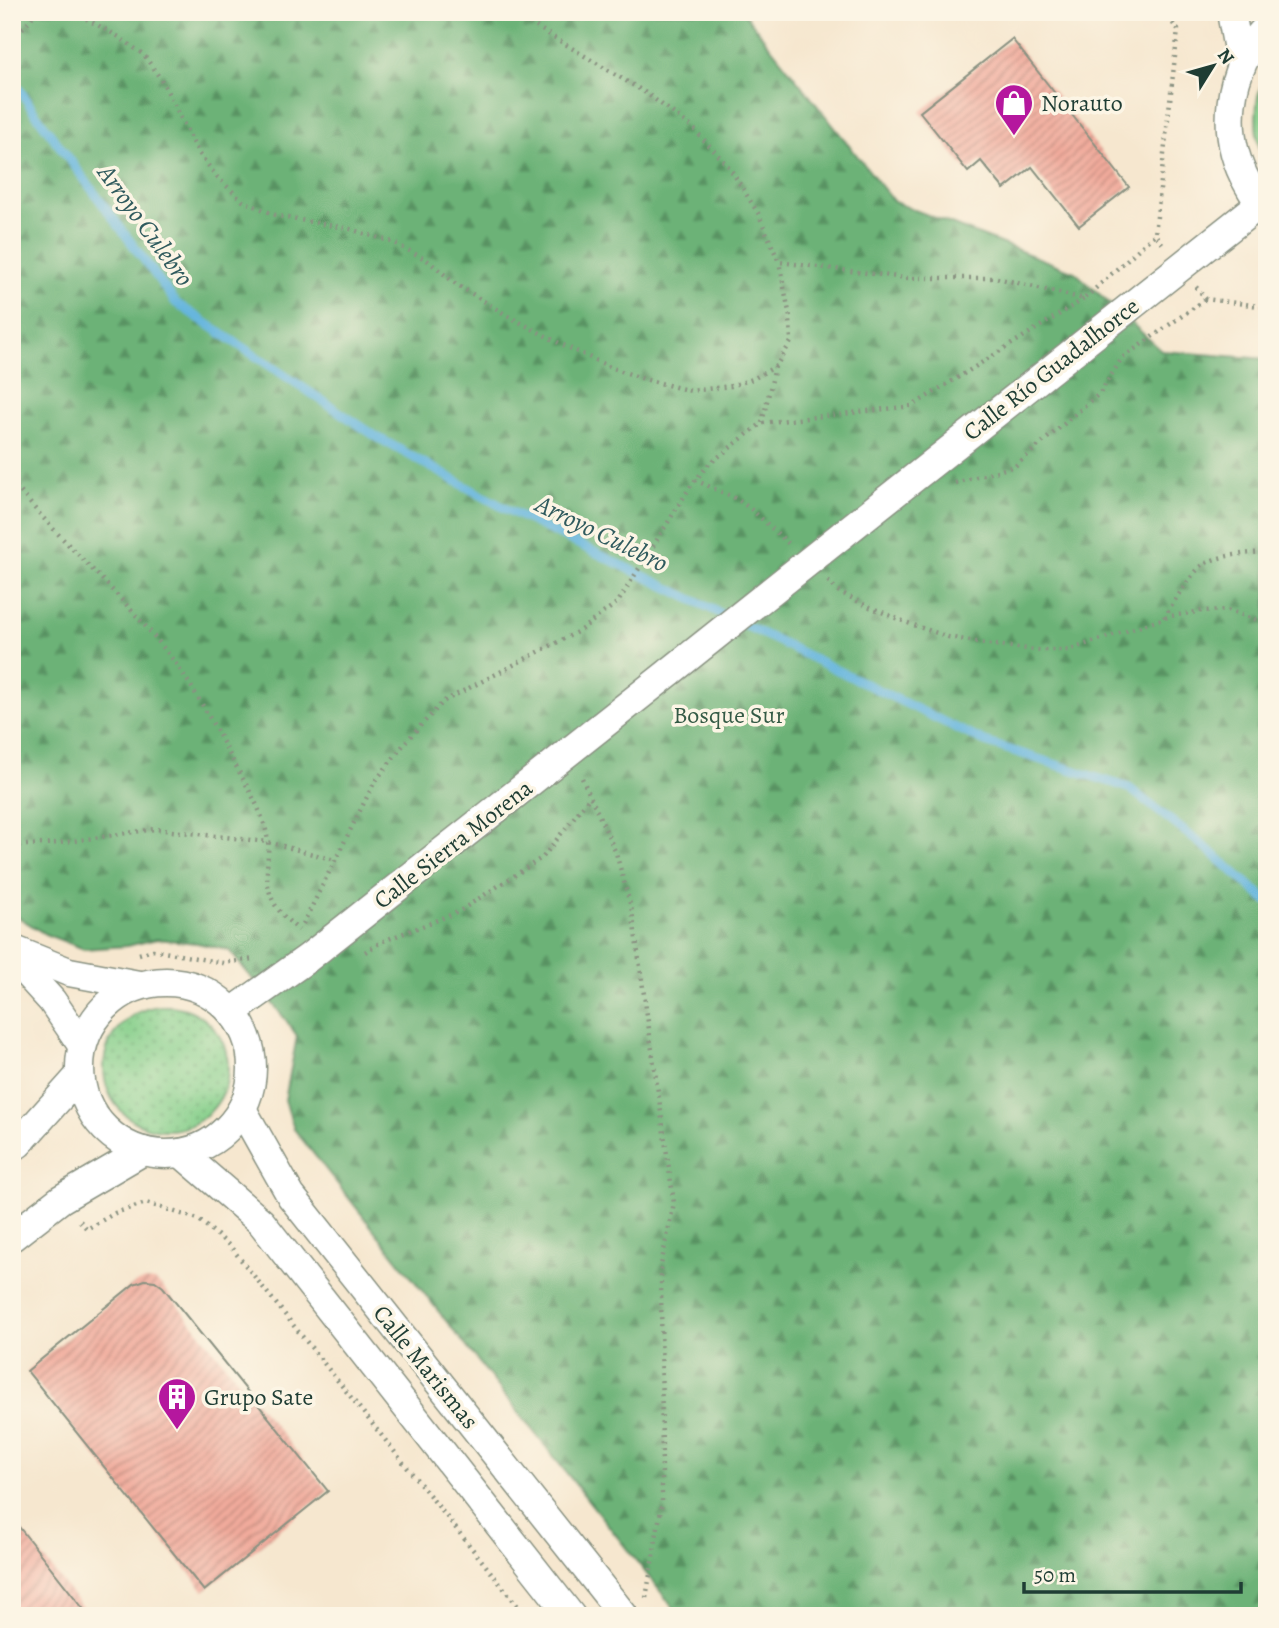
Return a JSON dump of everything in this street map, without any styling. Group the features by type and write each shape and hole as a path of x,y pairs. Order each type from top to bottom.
{"street":[{"path":"1231,12 1241,66"},
{"path":"1263,208 1240,170 1231,135 1231,100 1241,66 1256,38 1267,27"},
{"name":"Calle Río Guadalhorce","path":"671,671 1181,266 1263,208"},
{"name":"Calle Sierra Morena","path":"232,1012 308,958 671,671"},
{"path":"12,949 69,972 139,985"},
{"path":"12,957 52,1001 82,1045"},
{"path":"164,981 190,984 213,995 232,1012 245,1034 252,1059 251,1085 242,1109 226,1129 205,1145 181,1153 162,1154 143,1151 120,1141 99,1124 86,1101 79,1076 82,1045 93,1019 113,998 139,985 164,981"},
{"path":"12,1148 79,1076"},
{"name":"Calle Marismas","path":"242,1109 291,1196 635,1609"},
{"path":"12,1237 61,1199 143,1151"},
{"name":"Calle Marismas","path":"181,1153 261,1222 571,1616"}],"path":[{"path":"14,37 35,12"},
{"path":"74,12 119,37 144,55 162,81 198,152 217,177 243,201 278,216 351,229 392,242 427,260 456,284 508,316 586,356 644,379 691,391 731,386 753,379 776,366"},
{"path":"512,12 646,93 692,127 729,167 758,213 779,262 790,317 791,342 776,366 762,423"},
{"path":"308,958 291,937 300,930 374,783 408,739 444,701 579,631 618,602 694,482 709,464 762,423 912,406 1084,299 1155,234 1178,30 1164,12"},
{"path":"1155,234 1206,299"},
{"path":"779,262 906,278 997,278 1084,299"},
{"path":"953,484 1014,466 1100,393 1122,358 1206,299 1267,307"},
{"path":"12,481 53,529 162,645 184,675 253,797 263,820 268,842 268,891 285,919 300,930"},
{"path":"694,482 737,499 792,547"},
{"path":"1164,618 1183,588 1203,564 1231,555 1267,552"},
{"path":"821,575 838,591 905,622 948,637 1035,650 1068,649 1164,618 1202,611 1227,610 1267,623"},
{"path":"569,751 615,853 632,911 674,1203 661,1265 662,1503 635,1609"},
{"path":"358,957 381,942 458,912 542,857 590,797"},
{"path":"12,846 59,843 155,829 268,842 335,860"},
{"path":"132,956 153,950 223,962 252,960 262,955"},
{"path":"61,1199 87,1229 115,1213 146,1203 198,1219 230,1246 526,1616"}],"green space":[{"name":"Bosque Sur","path":"12,12 743,12 894,202 1075,272 1162,351 1267,359 1267,1616 680,1616 294,1129 285,1100 297,1036 229,950 157,939 127,946 84,949 45,934 12,913"},
{"path":"1267,74 1267,165 1260,149 1256,122 1258,96"},
{"path":"166,1006 190,1011 210,1024 223,1044 228,1068 223,1092 210,1112 190,1125 166,1130 142,1125 122,1112 109,1092 104,1068 109,1044 122,1024 142,1011"}],"building":[{"name":"Norauto","path":"1012,39 1129,187 1079,226 1032,167 1004,189 981,161 968,172 920,112"},
{"name":"Grupo Sate","path":"145,1280 155,1281 163,1287 328,1491 204,1591 27,1371 134,1284"},
{"path":"12,1518 89,1616 12,1616"}],"waterway":[{"name":"Arroyo Culebro","path":"12,78 176,303 377,437 508,510 985,742 1129,788 1211,852 1267,901"}],"place":[{"name":"Norauto","path":"1014,137"},
{"name":"Grupo Sate","path":"177,1431"}]}
